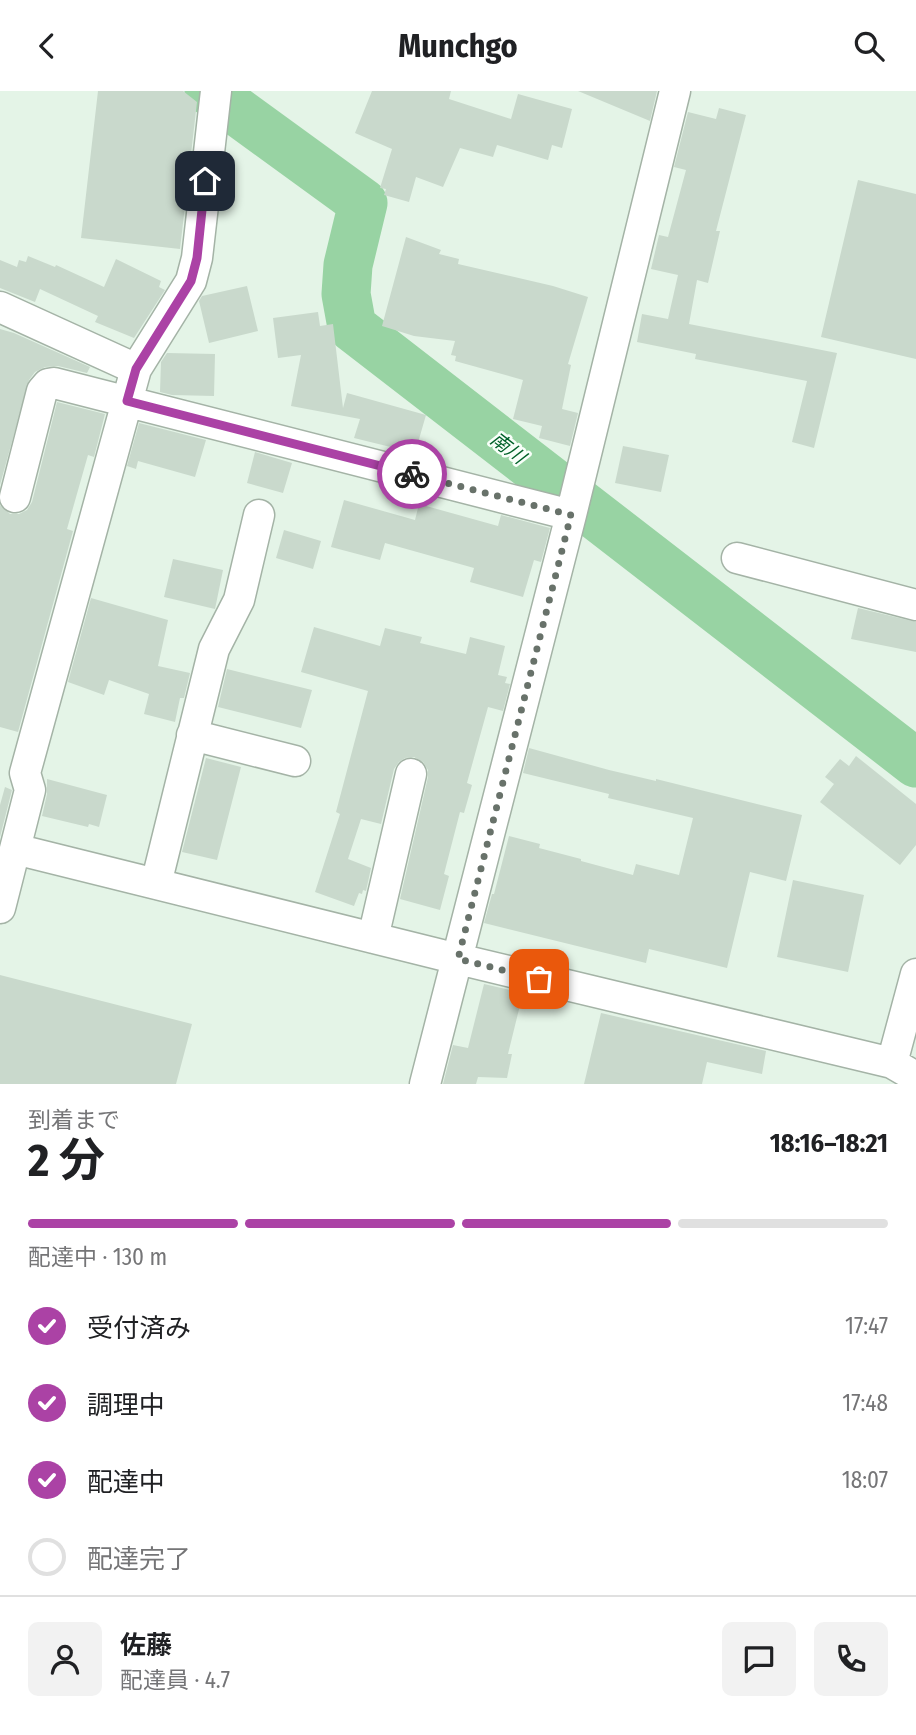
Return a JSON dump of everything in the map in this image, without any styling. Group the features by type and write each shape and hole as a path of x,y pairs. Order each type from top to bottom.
{"street":[{"path":"0,908 30,790 13,770 136,369 191,281 197,258 216,91"},
{"path":"425,1084 571,515 675,91"},
{"path":"0,307 136,369"},
{"path":"15,497 42,391 48,384 54,383 571,515"},
{"path":"156,884 214,649 239,600 259,515"},
{"path":"737,558 916,605"},
{"path":"192,736 295,761"},
{"path":"373,938 411,774"},
{"path":"15,849 904,1070 916,974"}],"building":[{"path":"98,91 183,91 197,102 180,249 81,238"},
{"path":"372,91 451,91 449,99 511,119 518,94 572,109 562,148 552,145 548,160 497,145 493,157 460,148 443,187 416,177 409,202 384,195 386,189 380,188 392,149 355,133"},
{"path":"578,91 657,91 650,121"},
{"path":"719,108 746,115 716,231 720,231 708,283 697,280 689,324 837,353 814,448 792,442 807,381 695,359 696,354 637,342 642,314 668,319 678,275 651,269 659,235 668,237 686,170 674,167 688,112 716,119"},
{"path":"858,180 916,194 916,359 821,337"},
{"path":"406,237 441,250 439,254 459,259 458,264 588,297 568,364 571,365 562,409 578,413 570,446 539,438 542,426 513,419 523,380 455,361 456,356 451,355 455,341 414,336 382,326"},
{"path":"28,256 55,267 56,265 104,287 116,259 161,281 159,287 165,290 134,338 95,322 98,316 40,289 35,302 0,288 0,260 17,267 19,260 26,262"},
{"path":"247,286 258,331 209,343 199,301 202,296"},
{"path":"318,312 320,326 333,324 343,408 347,393 426,415 415,453 354,438 360,419 291,406 301,355 278,358 273,318"},
{"path":"0,329 90,367 87,373 58,366 45,367 35,372 29,380 0,485"},
{"path":"167,353 215,354 214,396 172,395 160,392 161,362"},
{"path":"57,402 105,414 94,457 88,455 67,529 73,531 18,732 0,727 0,505 10,514 19,514 27,510 32,502"},
{"path":"139,423 206,440 195,477 138,461 136,469 127,466"},
{"path":"623,446 669,455 661,492 615,483"},
{"path":"255,452 292,463 283,493 247,483"},
{"path":"344,500 415,520 419,504 498,526 501,515 550,528 541,562 534,560 523,597 470,582 474,568 385,543 380,560 331,547"},
{"path":"284,530 321,541 313,569 276,558"},
{"path":"173,559 223,570 215,609 164,597"},
{"path":"91,598 168,620 158,666 190,673 184,698 180,698 175,722 144,714 149,694 109,680 104,695 68,682"},
{"path":"858,608 916,622 916,652 851,639"},
{"path":"314,627 380,646 385,628 422,637 420,643 466,654 470,637 505,646 498,675 507,677 505,683 510,684 503,711 488,707 467,783 472,785 464,813 460,812 444,874 449,876 440,910 400,899 428,777 428,770 423,762 414,757 405,758 394,769 381,824 361,819 348,859 371,868 366,891 359,893 354,906 315,892 340,814 336,812 368,691 301,672"},
{"path":"227,669 312,690 301,728 218,707"},
{"path":"529,748 609,770 802,815 786,881 750,872 727,968 649,949 646,963 484,923 509,836 540,844 539,848 633,875 636,864 679,875 693,818 608,798 609,794 523,773"},
{"path":"856,756 916,804 916,845 900,865 820,802 834,784 825,777 840,759 849,766"},
{"path":"206,758 241,767 217,860 182,852"},
{"path":"47,779 107,795 99,827 42,816"},
{"path":"5,787 12,790 0,837 0,805"},
{"path":"793,880 864,895 848,972 777,957"},
{"path":"0,975 192,1024 176,1084 0,1084"},
{"path":"484,984 523,993 508,1054 512,1054 507,1078 478,1077 476,1084 443,1084 453,1045 468,1048"},
{"path":"601,1013 766,1051 762,1074 707,1062 702,1084 584,1084"}],"waterway":[{"name":"南川","path":"209,91 363,203 348,265 346,294 352,327 916,763"}],"way so far":[{"path":"412,474 571,515 458,959 539,979"}],"route":[{"path":"205,181 197,258 191,281 136,369 127,401 412,474"}]}
